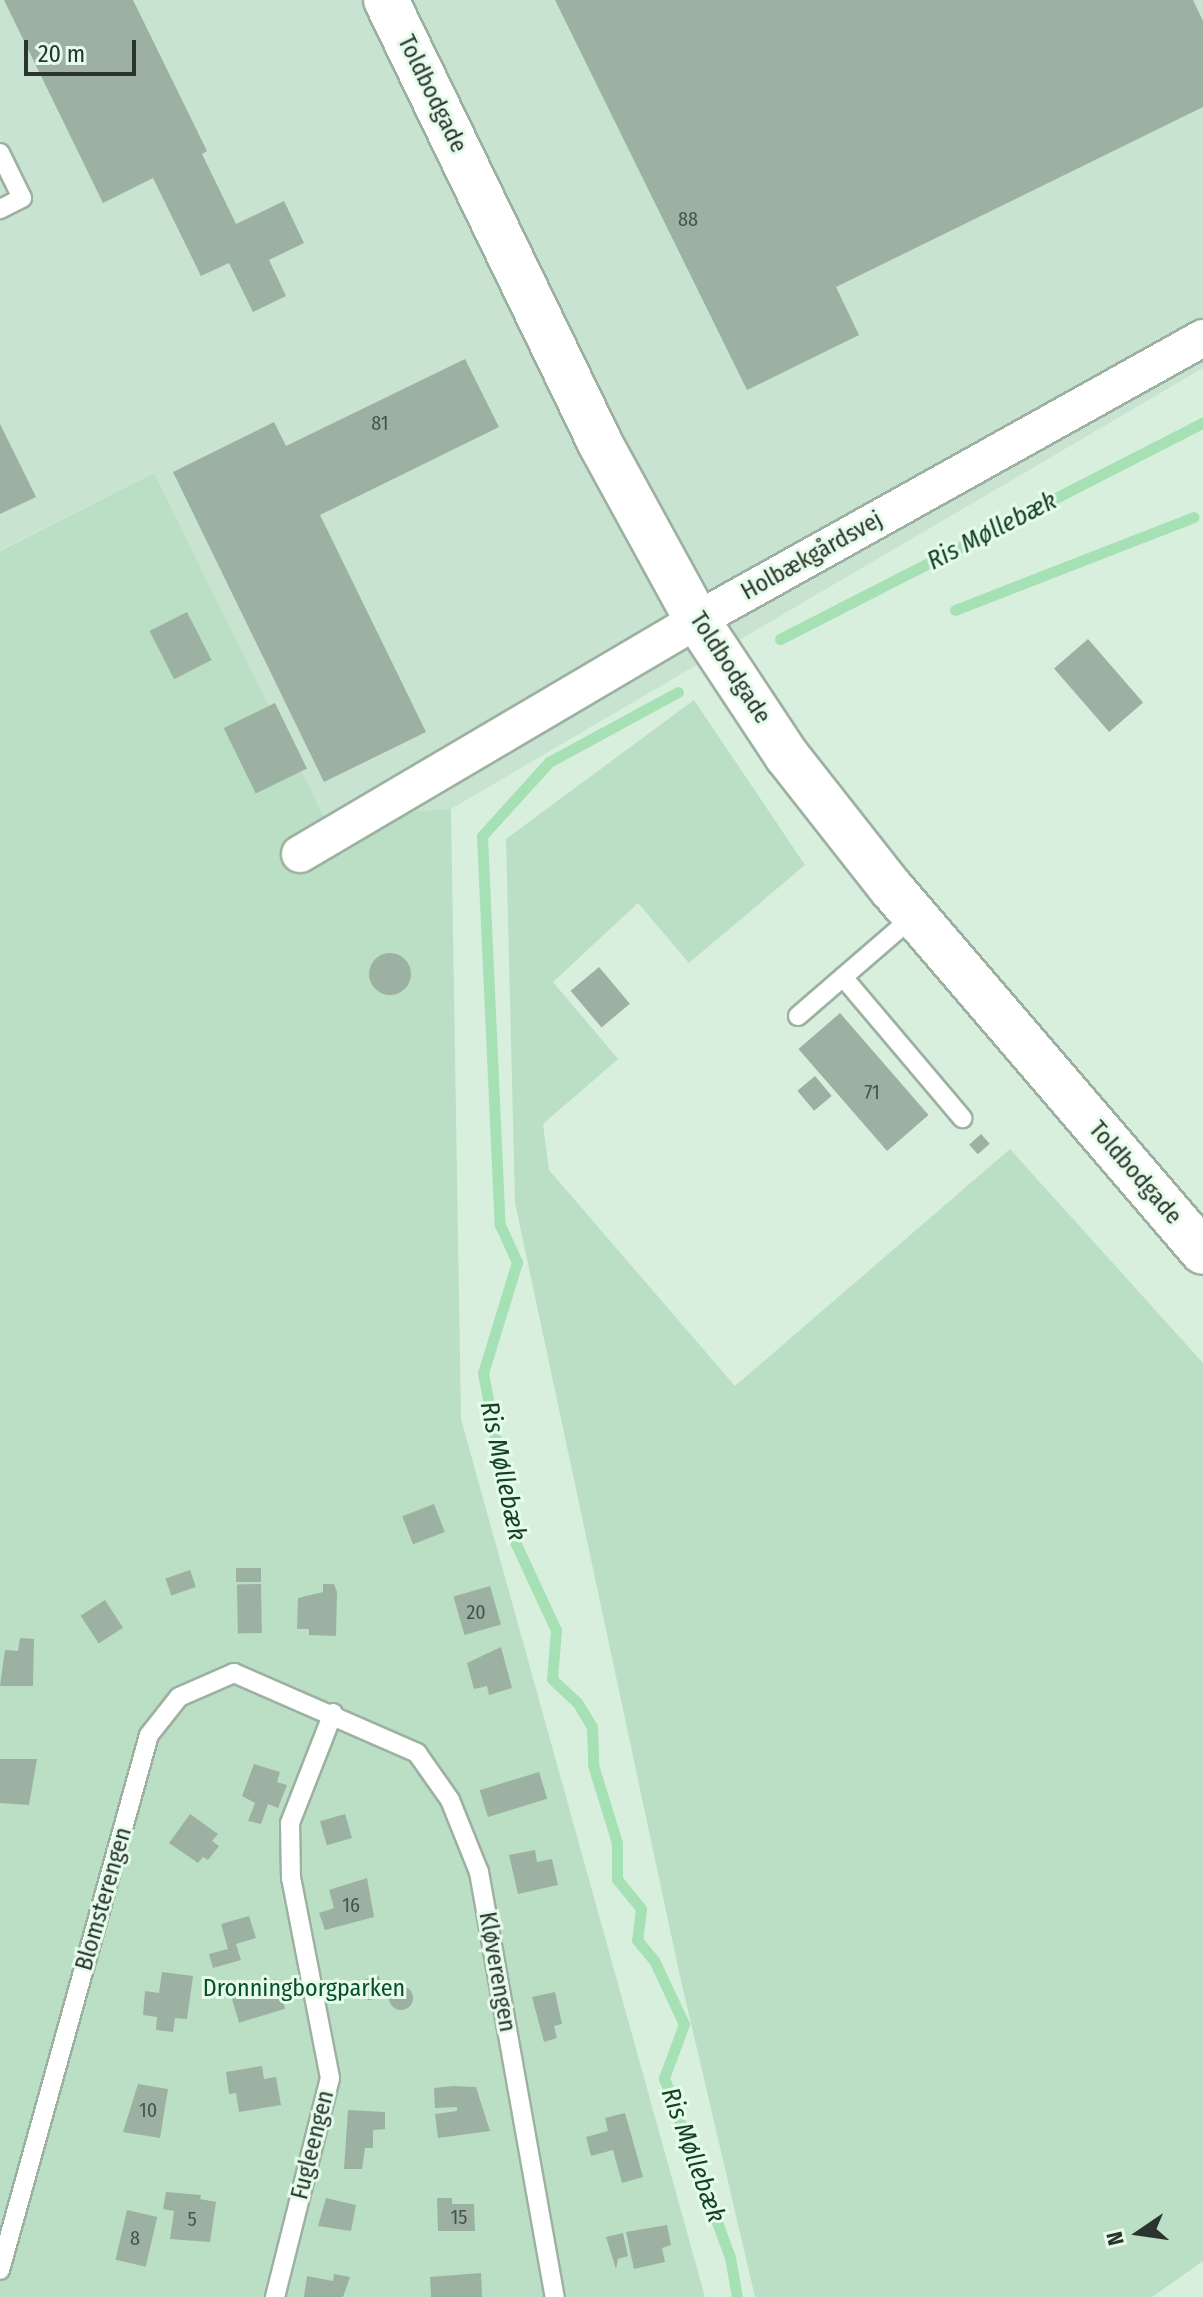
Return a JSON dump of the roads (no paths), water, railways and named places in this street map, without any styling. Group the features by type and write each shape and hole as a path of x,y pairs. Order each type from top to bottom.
{"street":[{"name":"Toldbodgade","path":"386,0 600,443 697,620 787,756 914,916 1203,1252"},
{"name":"Holbækgårdsvej","path":"300,854 697,620 1203,338"}],"lane":[{"path":"0,153 22,198 0,209"},
{"path":"798,1016 914,916"},
{"path":"843,977 962,1118"},
{"name":"Blomsterengen","path":"0,2270 149,1735 179,1697 234,1673 333,1713"},
{"name":"Fugleengen","path":"275,2297 330,2078 291,1878 290,1823 333,1713"},
{"name":"Kløverengen","path":"333,1713 417,1753 450,1800 479,1872 555,2297"}],"waterway":[{"name":"Ris Møllebæk","path":"780,639 1203,423"},
{"path":"955,610 1193,517"},
{"name":"Ris Møllebæk","path":"678,692 549,762 482,836 500,1225 517,1262 483,1373 516,1544 556,1630 552,1679 577,1702 592,1727 593,1765 617,1843 617,1879 641,1909 637,1940 654,1960 684,2024 664,2078 730,2257 737,2297"}],"park label":[{"name":"Dronningborgparken","path":"304,1989"}]}
